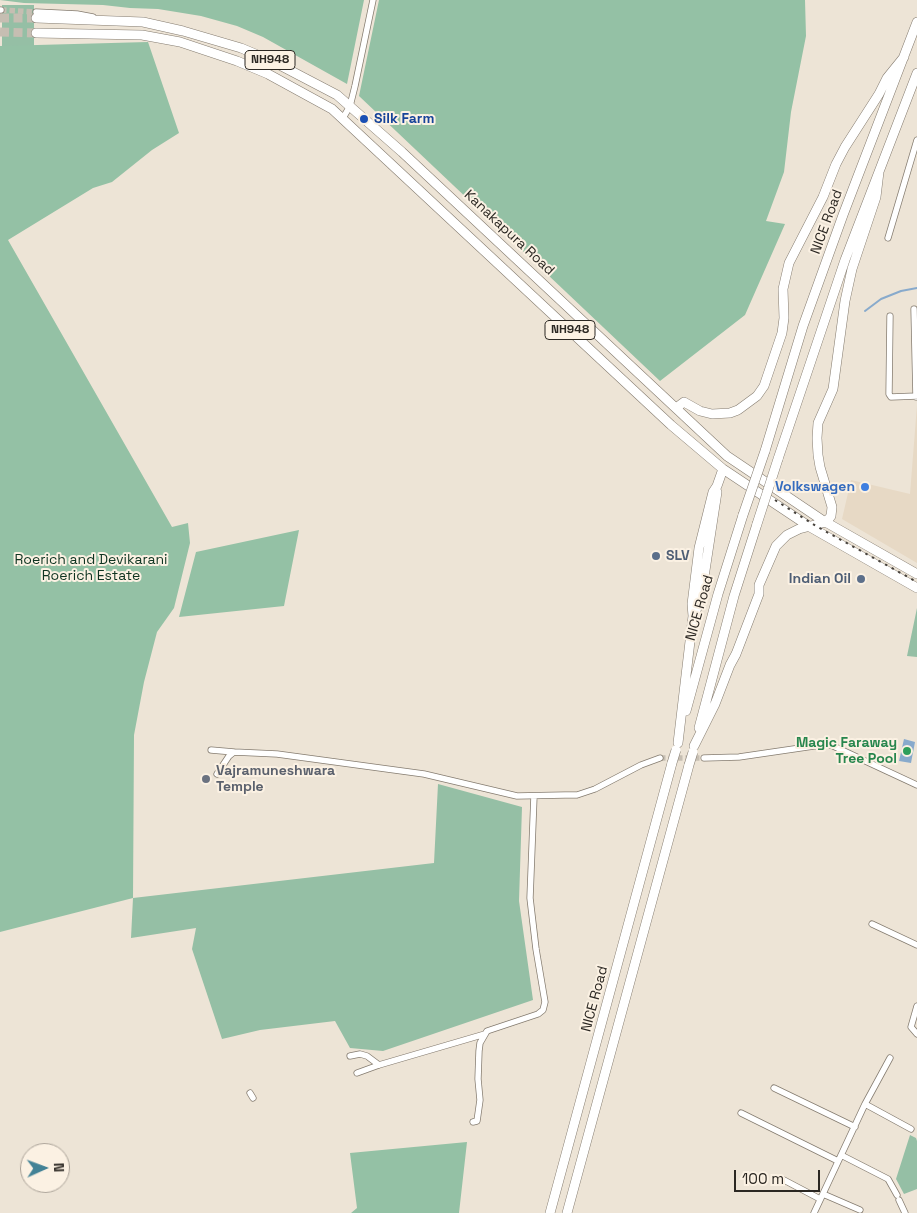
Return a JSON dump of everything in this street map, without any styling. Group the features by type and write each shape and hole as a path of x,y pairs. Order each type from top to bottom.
{"highway":[{"name":"Kanakapura Road","path":"36,15 143,22 167,27 241,48 272,61 337,95 402,152 727,456 836,529 917,574"},
{"name":"NICE Road","path":"550,1213 713,612 803,326 843,215 917,22"},
{"name":"NH948","path":"36,33 142,35 180,42 237,61 268,74 332,109 671,425 723,468 810,527"},
{"path":"676,408 684,402 706,412 730,413 747,405 758,396 764,386 779,346 784,318 783,289 789,263 823,197 845,147 887,78 904,57"},
{"path":"567,1213 734,596 756,524 843,268 917,73"},
{"path":"694,749 736,654 759,594 759,585 776,546 783,538 799,529 826,522 831,516 832,507 820,467 817,446 818,424 834,389 844,301 852,269 876,197 879,172"},
{"path":"614,371 623,359"},
{"path":"677,747 693,616 692,604 700,548 713,492 723,468"},
{"path":"810,527 917,588"}],"street":[{"path":"343,118 350,106 373,0"},
{"path":"888,238 915,153 917,140"},
{"path":"890,316 889,394 891,396 916,397 914,309"},
{"path":"704,758 739,757 831,745 917,786"},
{"path":"211,750 277,754 424,774 517,796 577,795 595,789 641,765 660,758"},
{"path":"217,774 229,756 234,752"},
{"path":"473,1122 477,1121 480,1100 478,1079 479,1051 480,1043 485,1034 487,1031 538,1014 544,1010 545,1002 530,898 534,796"},
{"path":"872,924 917,945"},
{"path":"917,1006 914,1011 911,1027 917,1034"},
{"path":"357,1073 485,1034"},
{"path":"350,1056 360,1054 367,1056 380,1065"},
{"path":"814,1213 865,1104 890,1058"},
{"path":"774,1088 855,1127"},
{"path":"865,1104 911,1129"},
{"path":"741,1113 838,1161"},
{"path":"841,1154 888,1179 905,1213"},
{"path":"782,1179 860,1210"}],"shaded area":[{"name":"Volkswagen","path":"917,405 917,563 842,519 851,480 910,494"}],"green space":[{"path":"0,0 364,0 347,84 263,37 237,26 201,16 158,9 103,5 24,3"},
{"path":"379,0 805,0 806,36 791,112 784,172 766,221 785,224 745,315 660,381 359,96"},
{"path":"2,5 34,5 34,46 2,46"},
{"name":"Roerich and Devikarani Roerich Estate","path":"148,42 179,133 152,150 112,182 93,188 8,240 172,527 188,523 190,543 174,608 157,632 144,682 134,735 133,898 0,932 0,46"},
{"path":"299,530 284,606 179,617 196,552"},
{"path":"917,608 917,657 907,656"},
{"path":"438,784 522,807 519,901 533,1000 383,1051 350,1048 335,1021 260,1030 222,1039 192,949 196,928 131,938 133,898 434,863"},
{"path":"910,1135 916,1138 917,1141 917,1189 904,1194 896,1179"},
{"path":"467,1142 459,1213 351,1213 357,1208 350,1153"}],"water":[{"name":"Magic Faraway Tree Pool","path":"904,739 915,742 911,763 899,761"}],"waterway":[{"path":"865,311 881,299 901,291 917,288"}],"tunnel":[{"path":"1,10 36,12"},
{"path":"0,18 36,18"},
{"path":"0,32 36,33"},
{"path":"660,758 704,758"}],"railway":[{"path":"775,500 816,526 917,582"}],"place":[{"name":"Silk Farm","path":"364,119"},
{"name":"Volkswagen","path":"865,487"},
{"name":"SLV","path":"656,556"},
{"name":"Indian Oil","path":"861,579"},
{"name":"Magic Faraway Tree Pool","path":"907,751"},
{"name":"Vajramuneshwara Temple","path":"206,779"}]}
